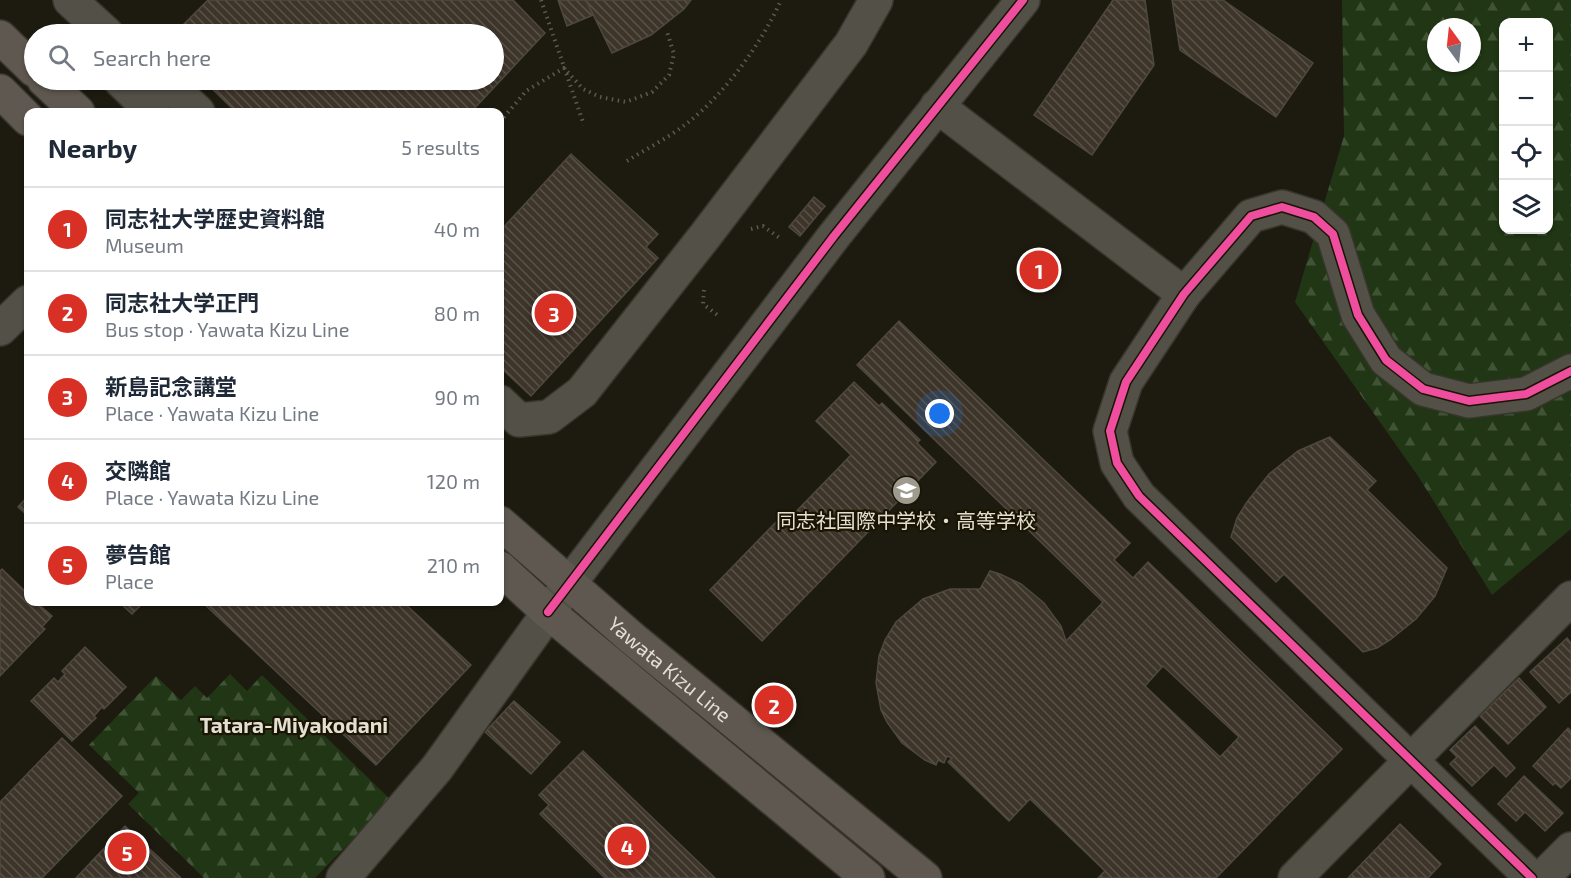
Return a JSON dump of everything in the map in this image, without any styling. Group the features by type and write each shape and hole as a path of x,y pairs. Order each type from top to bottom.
{"main road":[{"path":"0,37 24,60"},
{"path":"55,90 74,108"},
{"path":"0,91 24,114"},
{"name":"Yawata Kizu Line","path":"504,527 633,639 925,878"},
{"name":"Yawata Kizu Line","path":"504,572 548,612 868,878"}],"street":[{"path":"70,0 96,24"},
{"path":"504,406 519,420 549,417 582,392 705,236 851,44 876,0"},
{"path":"342,878 437,768 548,612 834,236 1023,0"},
{"path":"130,90 149,108"},
{"path":"175,90 194,108"},
{"path":"937,106 1184,294"},
{"path":"1532,878 1139,496 1117,463 1110,431 1126,382 1184,294 1251,216 1282,207 1314,217 1333,234 1358,315 1386,360 1423,389 1468,400 1526,394 1571,371"},
{"path":"0,329 24,306"},
{"path":"1295,878 1571,598"},
{"path":"1542,878 1571,849"}],"path":[{"path":"541,0 584,125"},
{"path":"627,161 686,124 731,80 771,24 781,0"},
{"path":"564,68 583,89 600,97 626,102 652,92 669,75 675,54 667,32"},
{"path":"504,117 526,91 564,68"},
{"path":"764,226 781,239"},
{"path":"703,304 720,317"}],"green space":[{"path":"1342,0 1571,0 1571,529 1492,595 1418,476 1295,302 1344,136"},
{"path":"230,674 247,691 262,675 391,800 315,878 204,878 128,804 139,793 89,745 156,676 181,700 195,686 207,698"}],"building":[{"path":"208,0 513,0 545,33 504,77 504,24 184,24"},
{"path":"558,0 586,0 593,15 567,26"},
{"path":"586,0 691,0 684,9 651,35 612,53"},
{"path":"1113,0 1145,0 1154,65 1092,155 1034,115"},
{"path":"1172,0 1223,0 1313,63 1276,117 1180,50"},
{"path":"213,90 492,90 475,108 232,108"},
{"path":"571,154 658,234 646,247 658,258 531,396 504,371 504,227"},
{"path":"814,197 825,206 800,236 789,227"},
{"path":"899,321 1130,543 1114,560 1133,578 1148,562 1342,749 1216,878 1098,878 1105,871 1030,799 1009,821 948,762 952,758 947,756 944,763 938,760 936,765 925,760 902,743 887,722 881,710 876,683 879,656 896,622 923,599 950,589 980,589 990,571 1021,584 1044,603 1061,626 1066,641 1103,602 857,365","holes":["1163,666 1239,737 1220,757 1145,686"]},
{"path":"854,382 879,406 882,403 920,440 917,443 936,462 762,641 710,590 777,521 782,526 851,455 816,421"},
{"path":"1330,437 1376,481 1367,490 1447,568 1435,596 1416,619 1390,640 1377,648 1363,652 1284,574 1276,582 1231,537 1237,518 1269,474 1298,451"},
{"path":"24,500 24,512 18,507"},
{"path":"2,569 24,590 24,606 41,606 52,616 42,627 45,629 0,676 0,571"},
{"path":"123,606 140,606 132,614"},
{"path":"206,606 407,606 471,665 376,765"},
{"path":"1567,638 1571,643 1571,692 1559,703 1530,672"},
{"path":"85,647 126,687 104,709 102,707 94,716 96,718 72,741 31,701 54,678 58,682 65,674 62,671"},
{"path":"1519,678 1546,707 1508,744 1480,716"},
{"path":"514,701 560,742 531,774 485,732"},
{"path":"1475,726 1515,768 1506,777 1494,765 1472,786 1450,764 1457,757 1450,750"},
{"path":"1568,728 1571,731 1571,778 1561,788 1555,783 1553,785 1533,766"},
{"path":"62,738 122,796 42,878 0,878 0,802"},
{"path":"583,751 715,878 605,878 540,814 549,805 539,795"},
{"path":"1524,776 1563,813 1545,831 1525,812 1516,821 1498,804"},
{"path":"1400,824 1441,864 1428,878 1348,878"},
{"path":"125,826 181,878 76,878"}],"cycle path":[{"path":"548,612 834,236 1023,0"},
{"path":"1532,878 1139,496 1117,463 1110,431 1126,382 1184,294 1251,216 1282,207 1314,217 1333,234 1358,315 1386,360 1423,389 1469,401 1526,394 1571,371"}],"place":[{"name":"同志社大学歴史資料館","path":"1039,270"},
{"name":"新島記念講堂","path":"554,313"},
{"name":"同志社国際中学校・高等学校","path":"906,490"},
{"name":"同志社大学正門","path":"774,705"},
{"name":"交隣館","path":"627,846"},
{"name":"夢告館","path":"127,852"}],"district":[{"name":"Tatara-Miyakodani","path":"294,724"}]}
